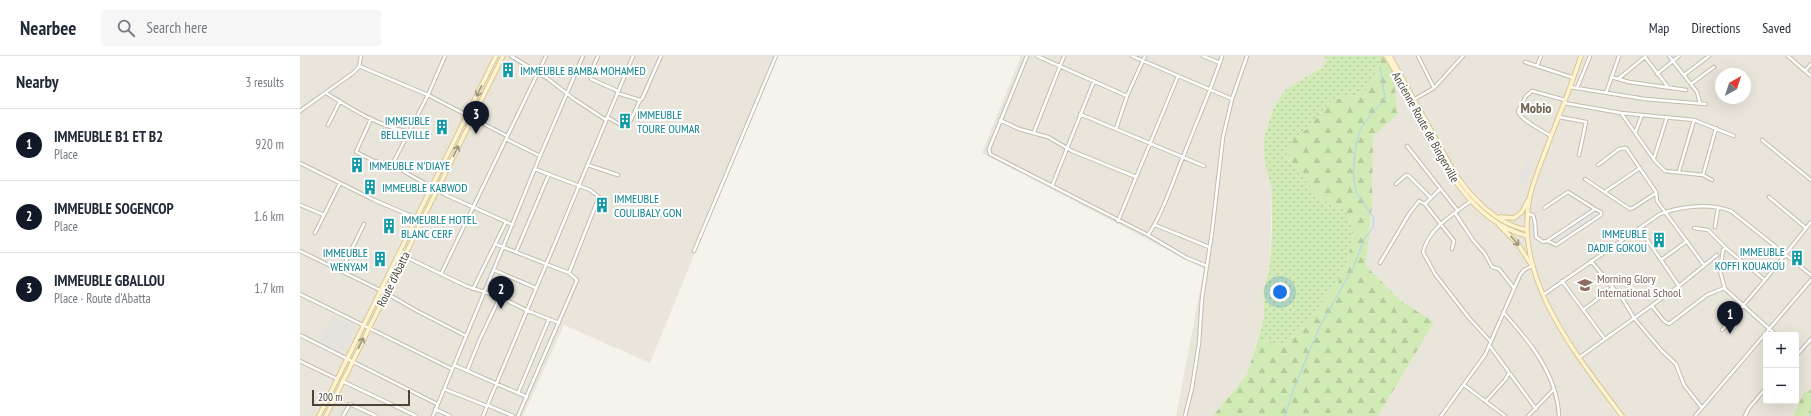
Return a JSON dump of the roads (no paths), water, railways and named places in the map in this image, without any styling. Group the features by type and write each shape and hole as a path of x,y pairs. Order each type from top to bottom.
{"street":[{"path":"300,111 353,73 359,66 361,56"},
{"path":"392,165 428,95 444,56"},
{"name":"Route d'Abatta","path":"319,416 496,56"},
{"name":"Route d'Abatta","path":"326,416 503,56"},
{"path":"511,56 547,78 566,93 606,118 626,128 640,100 643,98 661,56"},
{"path":"441,274 546,56"},
{"path":"433,416 513,225 566,93 583,56"},
{"path":"598,56 590,78 595,82 617,92 640,100"},
{"path":"483,416 633,56"},
{"path":"694,251 776,56"},
{"path":"1027,56 989,149 990,154 1118,221 1148,235 1187,258 1207,266"},
{"path":"1037,56 1127,96"},
{"path":"1034,132 1064,56"},
{"path":"1132,56 1232,99"},
{"path":"1116,129 1127,96 1145,56"},
{"path":"1203,56 1220,63"},
{"path":"1148,235 1155,225 1172,187 1222,56"},
{"path":"1185,416 1192,388 1199,343 1223,137 1232,99 1247,56"},
{"name":"Ancienne Route de Bingerville","path":"1386,56 1458,179 1472,196 1496,216 1520,229 1527,230"},
{"name":"Ancienne Route de Bingerville","path":"1390,56 1448,170 1461,190 1493,220 1520,234 1528,236"},
{"path":"1418,56 1434,88"},
{"name":"Ancienne Route de Bingerville","path":"1413,100 1434,88 1463,56"},
{"path":"1537,66 1541,56"},
{"path":"1496,216 1514,218 1522,212 1530,195 1581,56"},
{"path":"1577,88 1590,56"},
{"path":"1606,93 1619,56"},
{"path":"1669,56 1699,95 1700,103"},
{"path":"1657,74 1678,56"},
{"path":"1684,75 1710,56"},
{"path":"1788,56 1811,76"},
{"path":"1618,79 1645,57 1668,88"},
{"path":"1524,62 1574,78"},
{"path":"1805,71 1811,64"},
{"path":"359,66 428,95 540,156"},
{"path":"1691,84 1714,67"},
{"path":"1118,221 1178,76"},
{"path":"1612,77 1686,90"},
{"path":"1052,186 1094,82"},
{"path":"1570,87 1645,99 1706,104"},
{"path":"1551,136 1519,115 1518,111 1526,96 1532,91 1565,102 1621,113 1694,120 1734,136"},
{"path":"326,93 371,119 393,129 409,132"},
{"path":"328,124 340,101"},
{"path":"1621,113 1654,159 1665,171 1703,175 1712,180"},
{"path":"1080,114 1204,166"},
{"path":"1635,133 1642,115"},
{"path":"1559,117 1586,122 1579,155"},
{"path":"1654,159 1667,117"},
{"path":"371,119 356,152 374,161 392,165 437,190 513,225"},
{"path":"1000,120 1019,129 1048,137 1068,149 1136,177"},
{"path":"1679,172 1694,120"},
{"path":"1703,175 1716,128"},
{"path":"1762,140 1811,180"},
{"path":"1407,146 1458,211"},
{"path":"1598,165 1623,147 1626,148 1656,192 1657,201 1704,265"},
{"path":"300,163 394,209 416,218"},
{"path":"588,165 618,176"},
{"path":"1606,191 1640,168"},
{"path":"535,169 590,190 599,197 570,273"},
{"path":"516,252 549,174"},
{"path":"1396,184 1408,174 1431,198"},
{"path":"1585,179 1606,191 1614,200 1630,209 1634,208 1656,192"},
{"path":"315,233 340,183"},
{"path":"1425,204 1440,189"},
{"path":"1528,214 1533,215 1535,219 1536,237 1542,242 1547,241 1556,245 1601,214 1601,212 1568,192 1544,208"},
{"path":"1530,195 1527,230 1532,266 1542,295 1562,330 1622,416"},
{"path":"1769,197 1806,228"},
{"path":"1380,263 1417,202 1421,201 1454,241 1452,249"},
{"path":"1471,201 1440,223 1423,252 1435,274 1490,344 1509,373 1536,409"},
{"path":"300,205 324,215"},
{"path":"1542,295 1639,228 1666,212 1683,207 1718,208 1733,212 1811,275"},
{"path":"1715,227 1718,208"},
{"path":"1547,241 1595,209"},
{"path":"1455,213 1492,266 1499,269 1514,288"},
{"path":"1493,220 1518,244 1532,266"},
{"path":"473,289 506,222"},
{"path":"1722,330 1765,280 1811,222"},
{"path":"342,271 364,224"},
{"path":"1155,225 1209,247"},
{"path":"1639,228 1679,286"},
{"path":"1694,228 1708,230 1726,248 1765,280"},
{"path":"1661,260 1687,241"},
{"path":"495,244 570,273 575,276 577,280 518,416"},
{"path":"1726,248 1723,250 1720,270 1724,288 1773,332"},
{"path":"300,252 386,293 466,336"},
{"path":"1580,357 1604,338 1679,286 1717,255"},
{"path":"404,256 473,289 500,297 526,310 559,323"},
{"path":"1591,261 1624,301 1634,318 1662,351 1676,364 1684,385 1702,408"},
{"path":"1441,416 1486,355 1514,288 1524,270 1532,266"},
{"path":"494,270 536,288"},
{"path":"1695,416 1811,280"},
{"path":"1562,282 1604,338"},
{"path":"1583,310 1612,288"},
{"path":"1652,306 1664,321 1669,324 1707,295 1724,288"},
{"path":"300,294 368,329 452,369"},
{"path":"467,371 500,297"},
{"path":"1503,312 1524,336 1549,374 1557,398 1559,416"},
{"path":"518,393 549,319"},
{"path":"300,335 437,404"},
{"path":"1799,353 1811,339"},
{"path":"300,360 337,379"},
{"path":"454,365 527,397"},
{"path":"1486,401 1505,380 1509,373"},
{"path":"342,381 416,416"},
{"path":"1464,385 1505,416"},
{"path":"444,389 513,416"},
{"path":"1528,416 1554,389"},
{"path":"1745,416 1749,408 1763,392"},
{"path":"343,416 350,404 376,416"},
{"path":"436,409 448,416"}],"waterway":[{"path":"1285,416 1292,393 1320,326 1354,266 1364,239 1373,228 1374,218 1361,200 1356,190 1354,167 1357,140 1362,127 1385,98 1380,67"}],"place":[{"name":"IMMEUBLE BAMBA MOHAMED","path":"508,70"},
{"name":"IMMEUBLE TOURE OUMAR","path":"625,121"},
{"name":"IMMEUBLE BELLEVILLE","path":"442,127"},
{"name":"IMMEUBLE GBALLOU","path":"476,134"},
{"name":"IMMEUBLE N'DIAYE","path":"357,165"},
{"name":"IMMEUBLE KABWOD","path":"370,187"},
{"name":"IMMEUBLE COULIBALY GON","path":"602,205"},
{"name":"IMMEUBLE HOTEL BLANC CERF","path":"389,226"},
{"name":"IMMEUBLE DADJE GOKOU","path":"1659,240"},
{"name":"IMMEUBLE KOFFI KOUAKOU","path":"1797,258"},
{"name":"IMMEUBLE WENYAM","path":"380,259"},
{"name":"Morning Glory International School","path":"1585,285"},
{"name":"IMMEUBLE SOGENCOP","path":"501,309"},
{"name":"IMMEUBLE B1 ET B2","path":"1730,334"}],"district":[{"name":"Mobio","path":"1536,108"}]}
